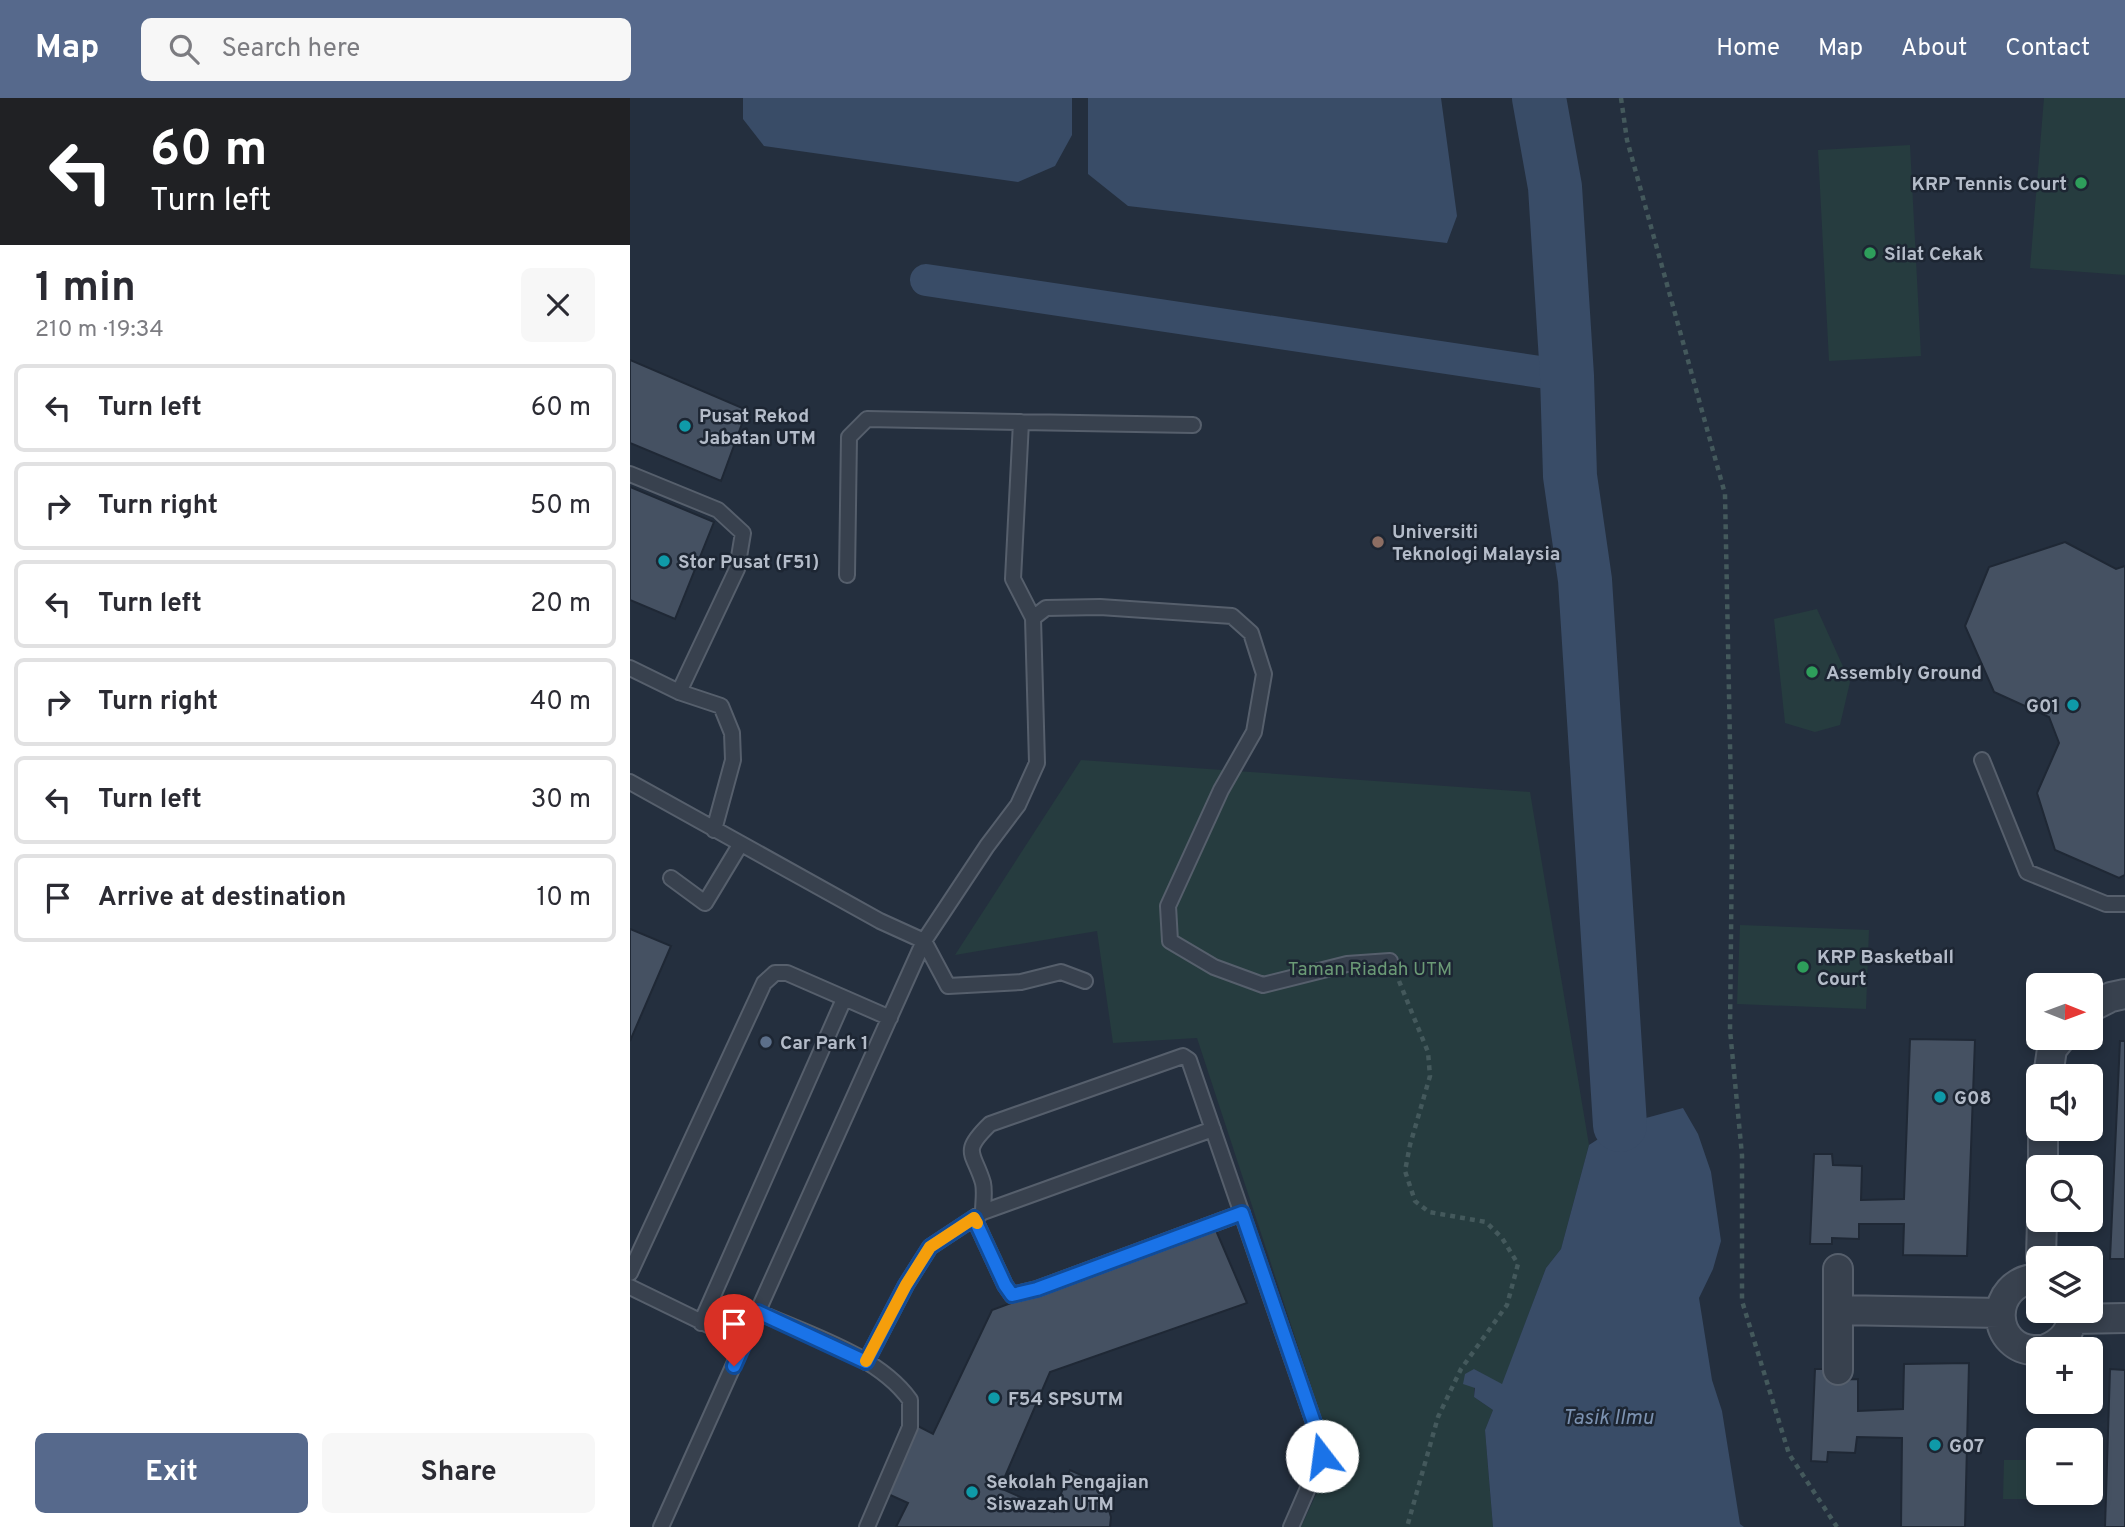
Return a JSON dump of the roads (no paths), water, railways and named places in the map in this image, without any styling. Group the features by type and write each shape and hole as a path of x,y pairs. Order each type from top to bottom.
{"street":[{"path":"2104,1000 2125,994"},
{"path":"1838,1269 1838,1370"},
{"path":"2026,1281 2018,1283 2003,1301 2000,1313 2006,1334 2013,1342 2026,1348"},
{"path":"1838,1310 2000,1313"},
{"path":"2103,1317 2125,1318"}],"lane":[{"path":"847,575 849,437 867,419 1193,425"},
{"path":"661,1527 925,941 987,846 1018,806 1037,763 1033,618 1013,579 1021,422"},
{"path":"630,474 718,510 743,533 737,569 679,692"},
{"path":"1033,618 1046,608 1113,608 1232,616 1251,633 1264,674 1254,732 1221,790 1168,906 1170,941 1214,967 1263,985 1347,964 1390,961"},
{"path":"630,668 679,692 721,706 732,733 733,760 714,830"},
{"path":"1982,760 2027,872 2106,904 2125,904"},
{"path":"630,782 740,845 925,941 948,986 1021,982 1061,972 1085,981"},
{"path":"671,878 705,903 740,845"},
{"path":"630,1273 764,983 775,973 788,972 890,1018"},
{"path":"701,1323 844,999"},
{"path":"1242,1213 1037,1289 1012,1295 1005,1285 978,1215 983,1185 971,1156 975,1138 990,1124 1183,1056 1189,1060 1242,1213 1321,1443 1322,1456 1291,1527"},
{"path":"866,1362 906,1285 930,1247 978,1215 1213,1129"},
{"path":"630,1287 745,1343"},
{"path":"758,1312 885,1373 909,1400 910,1427 867,1527"}],"water":[{"path":"743,98 1072,98 1072,135 1055,166 1018,182 764,146 743,119"},
{"path":"1088,98 1441,98 1457,216 1447,243 1128,206 1088,174"},
{"name":"Tasik Ilmu","path":"1683,1108 1698,1134 1711,1172 1721,1241 1713,1269 1699,1298 1712,1380 1722,1411 1740,1524 1744,1527 1493,1527 1485,1430 1493,1410 1474,1397 1475,1388 1463,1384 1465,1374 1474,1369 1502,1384 1546,1268 1561,1249 1589,1145 1620,1125"}],"waterway":[{"path":"1539,98 1555,187 1567,376 1570,476 1585,580 1620,1125"},
{"path":"926,280 1567,376"}],"place":[{"name":"KRP Tennis Court","path":"2081,183"},
{"name":"Silat Cekak","path":"1870,253"},
{"name":"Pusat Rekod Jabatan UTM","path":"685,426"},
{"name":"Universiti Teknologi Malaysia","path":"1378,542"},
{"name":"Stor Pusat (F51)","path":"664,561"},
{"name":"Assembly Ground","path":"1812,672"},
{"name":"G01","path":"2073,705"},
{"name":"KRP Basketball Court","path":"1803,967"},
{"name":"Car Park 1","path":"766,1042"},
{"name":"G08","path":"1940,1097"},
{"name":"F54 SPSUTM","path":"994,1398"},
{"name":"G07","path":"1935,1445"},
{"name":"Sekolah Pengajian Siswazah UTM","path":"972,1492"}],"park label":[{"name":"Taman Riadah UTM","path":"1370,968"}]}
